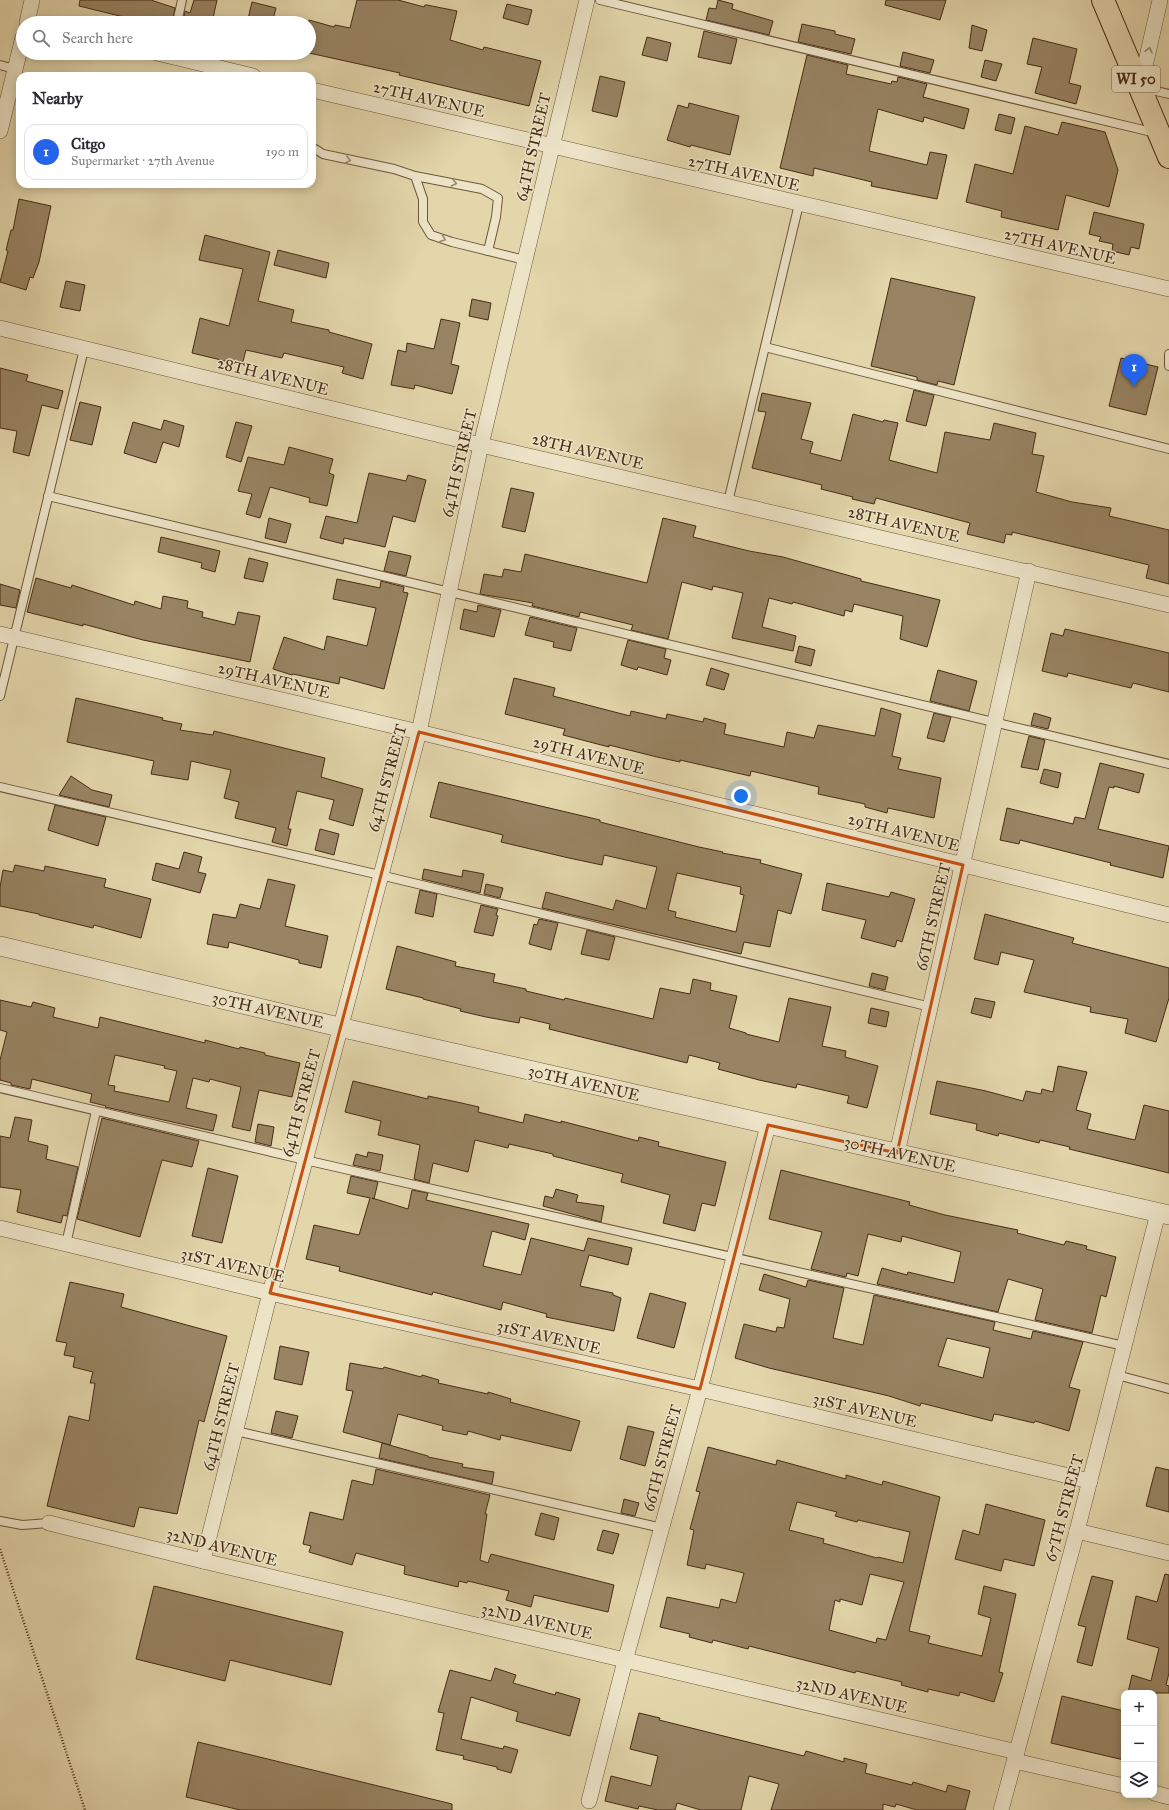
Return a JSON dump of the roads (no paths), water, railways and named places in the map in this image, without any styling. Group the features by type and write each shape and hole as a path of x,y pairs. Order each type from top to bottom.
{"main road":[{"name":"WI 50","path":"1103,0 1169,157"}],"street":[{"path":"29,16 32,0"},
{"name":"64TH STREET","path":"204,1561 270,1293 339,1027 419,732 481,444 587,0"},
{"path":"1140,88 1160,0"},
{"path":"1,126 17,60"},
{"path":"189,60 237,72"},
{"name":"27TH AVENUE","path":"316,91 552,147 1169,289"},
{"name":"28TH AVENUE","path":"0,328 481,444 1169,604"},
{"name":"66TH STREET","path":"897,1153 1029,571"},
{"name":"29TH AVENUE","path":"7,636 419,732 1169,916"},
{"name":"30TH AVENUE","path":"0,946 339,1027 1164,1214"},
{"name":"66TH STREET","path":"588,1806 625,1661 700,1389 768,1125"},
{"name":"67TH STREET","path":"1001,1810 1077,1531 1124,1346 1164,1214"},
{"name":"31ST AVENUE","path":"0,1228 270,1293 700,1389 1090,1481"},
{"name":"32ND AVENUE","path":"49,1523 625,1661 1016,1757 1121,1785"},
{"path":"1077,1531 1169,1553"},
{"path":"1157,1794 1169,1797"}],"lane":[{"path":"179,16 182,0"},
{"path":"600,0 1159,134"},
{"path":"0,65 15,69"},
{"path":"1140,88 1169,94"},
{"path":"316,150 323,154 394,169 415,176 482,189 498,198 496,217 488,251"},
{"path":"415,176 423,199 423,222 432,235 452,242 525,260"},
{"path":"728,502 799,204"},
{"path":"765,347 1169,449"},
{"path":"0,696 7,636 48,496 84,349"},
{"path":"1169,354 1169,366"},
{"path":"48,496 1169,764"},
{"path":"0,786 931,1007"},
{"path":"0,1088 305,1160 1124,1346"},
{"path":"66,1244 96,1111"},
{"path":"1117,1375 1169,1389"},
{"path":"236,1431 662,1528"},
{"path":"0,1521 22,1525 49,1523"}],"place":[{"name":"Citgo","path":"1134,387"}]}
